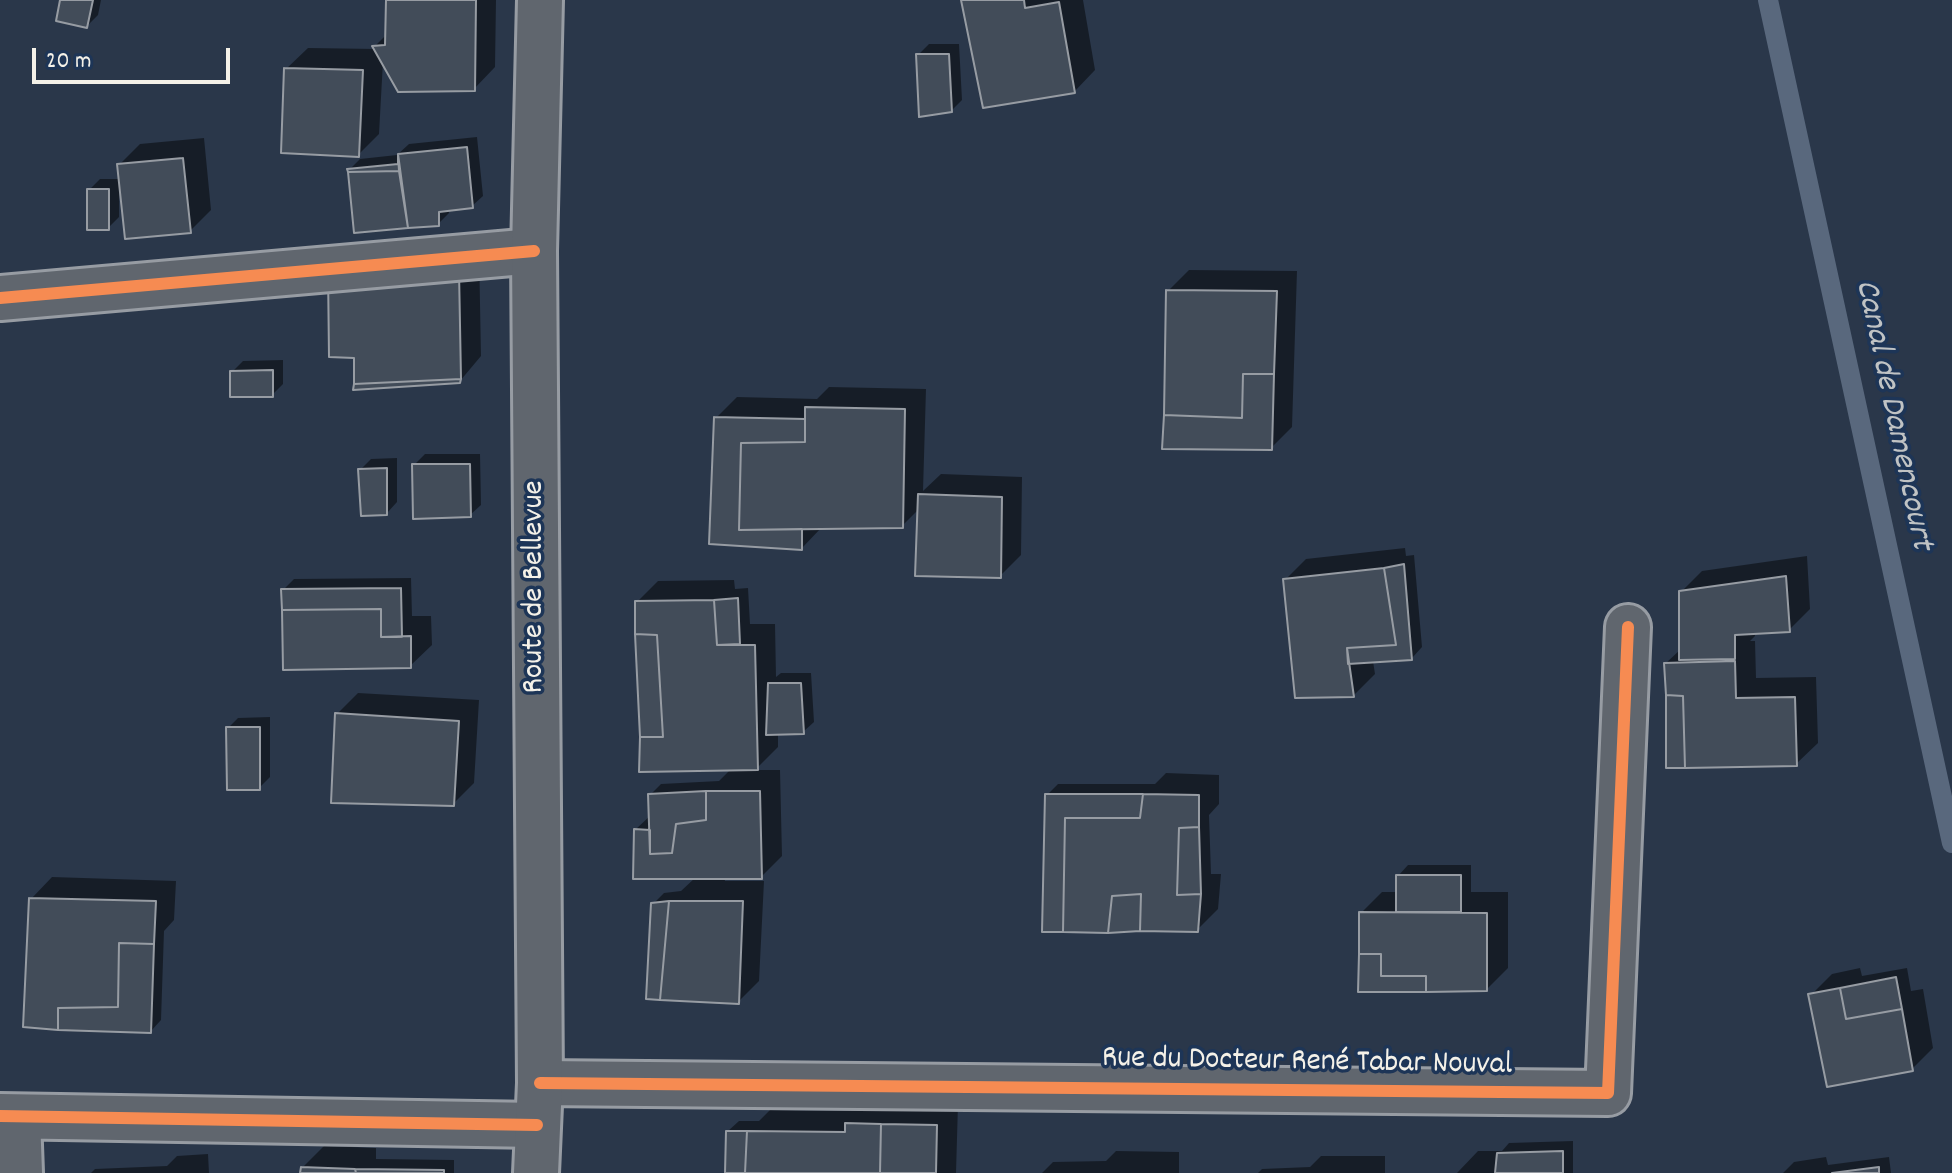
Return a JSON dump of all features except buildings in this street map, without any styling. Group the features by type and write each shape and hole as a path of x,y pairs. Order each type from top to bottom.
{"street":[{"name":"Route de Bellevue","path":"536,1173 539,1104 534,251 540,0"},
{"path":"0,298 534,251"},
{"name":"Rue du Docteur René Tabar Nouval","path":"539,1104 1608,1093 1628,627"},
{"path":"20,1173 9,1117 539,1104"}],"waterway":[{"name":"Canal de Damencourt","path":"1768,0 1952,843"}],"cycle path":[{"path":"0,298 534,251"},
{"path":"540,1083 1608,1093 1628,627"},
{"path":"0,1116 537,1125"}]}
